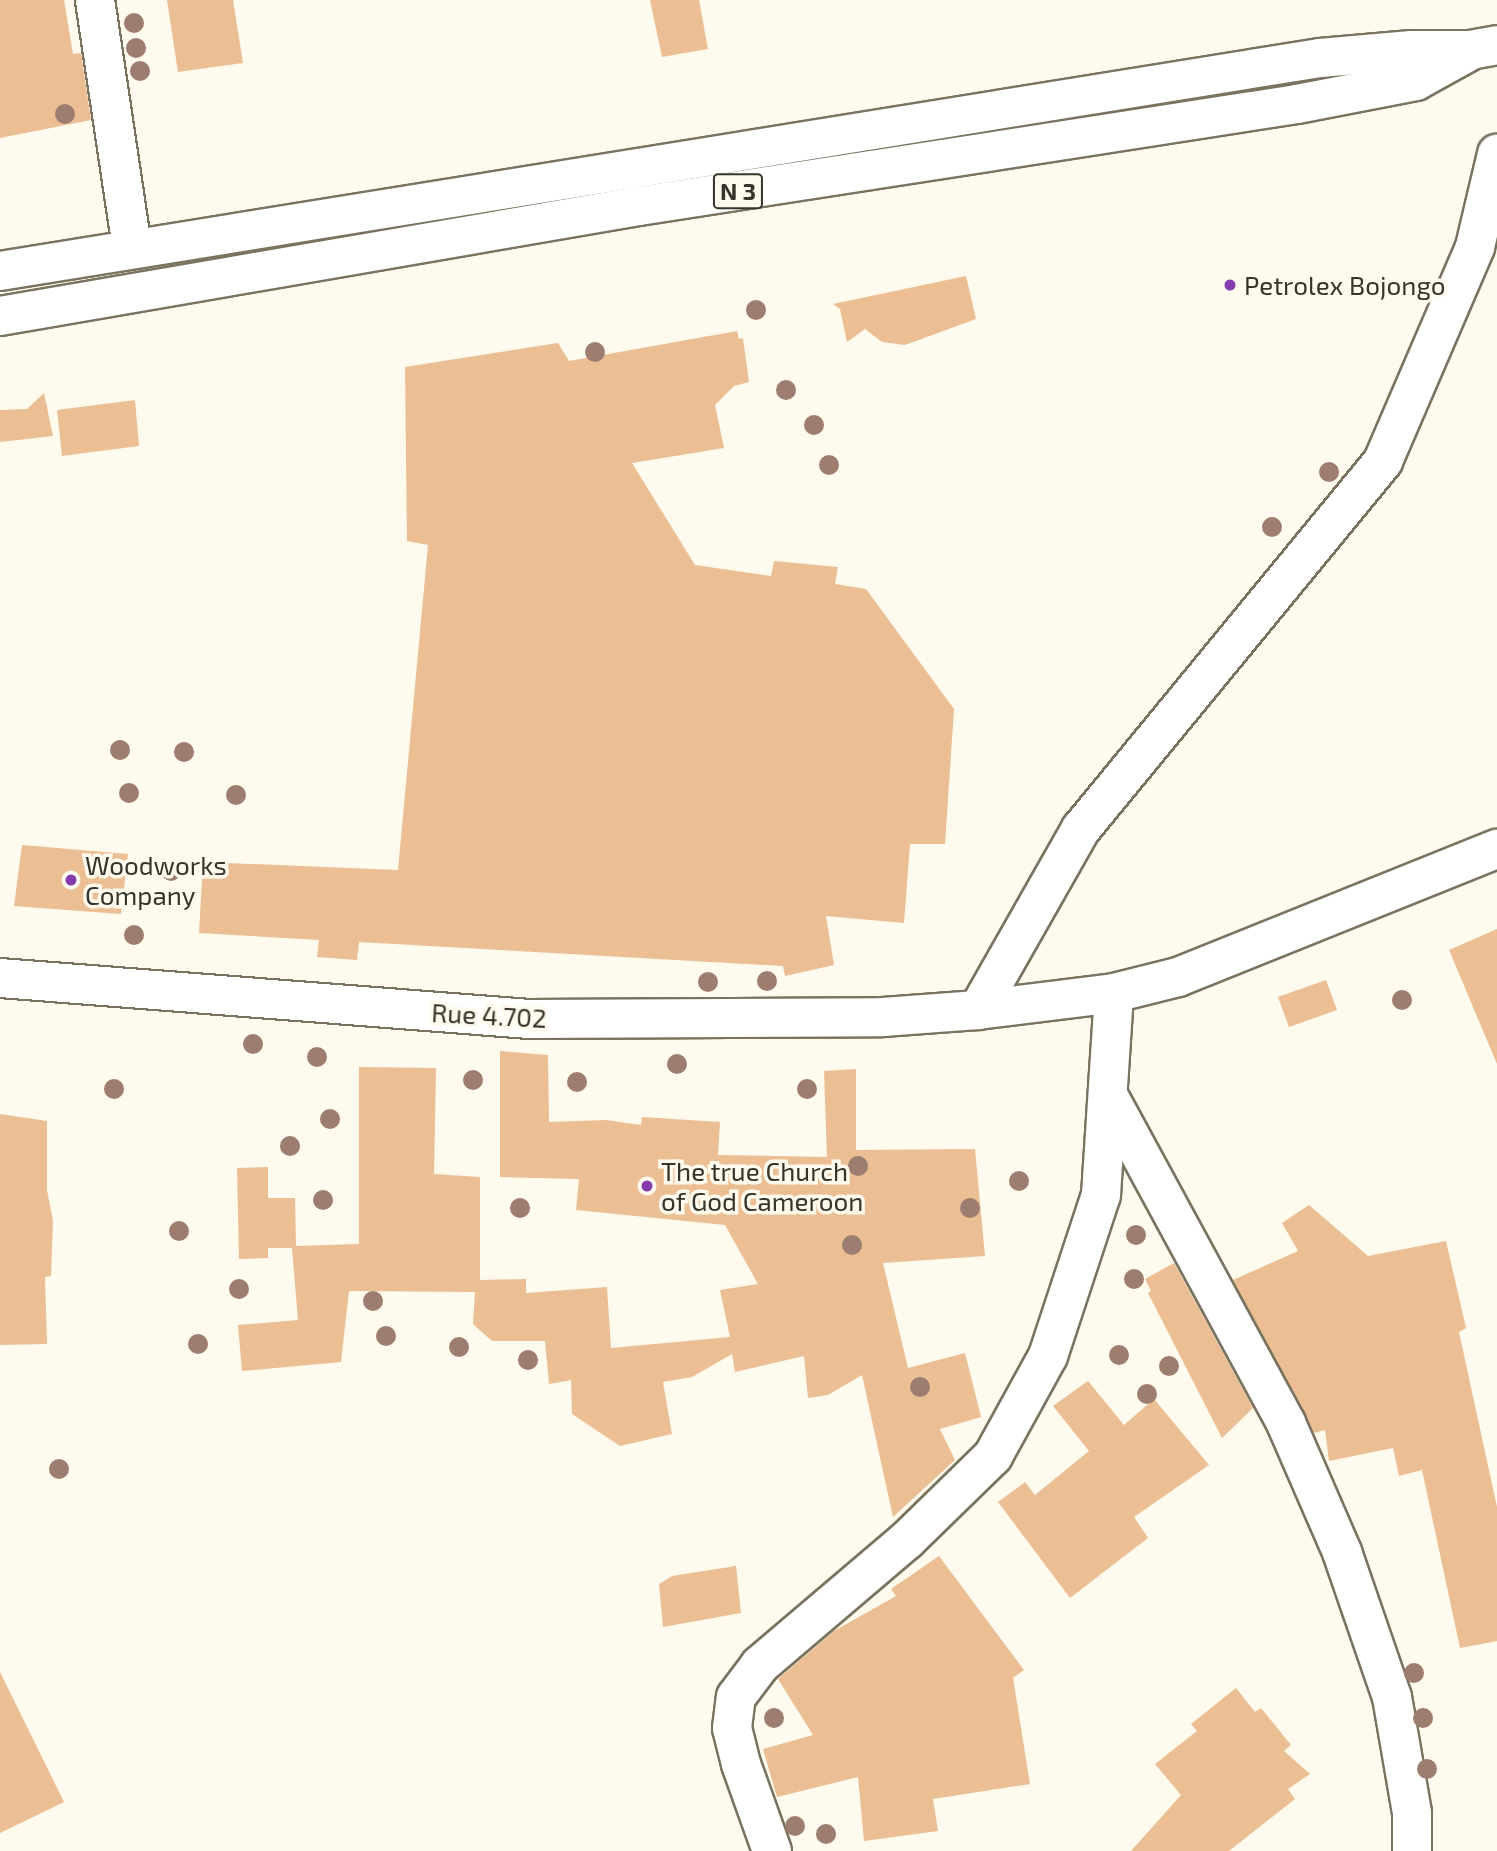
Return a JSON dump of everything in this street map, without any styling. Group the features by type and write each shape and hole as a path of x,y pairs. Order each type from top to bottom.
{"main road":[{"path":"95,0 132,248"},
{"name":"N 3","path":"0,271 1320,58 1483,48"},
{"name":"N 3","path":"0,316 639,206 1297,104 1416,81 1483,48"},
{"path":"978,1010 1081,829 1383,461 1475,247 1497,154"},
{"name":"Rue 4.702","path":"0,978 529,1019 883,1017 978,1010 1114,993 1178,977 1497,849"},
{"path":"772,1851 741,1764 733,1728 736,1697 760,1665 907,1540 993,1456 1048,1356 1101,1195 1114,993"},
{"path":"1108,1095 1286,1423 1342,1552 1392,1697 1412,1813 1412,1851"}],"building":[{"path":"0,0 64,0 73,54 81,53 91,120 0,138"},
{"path":"167,0 233,0 243,63 178,72"},
{"path":"650,0 699,0 708,49 662,57"},
{"path":"966,276 976,319 905,345 882,342 865,329 847,342 840,309 833,304"},
{"path":"737,331 739,339 743,338 749,382 734,386 715,405 724,448 632,463 695,565 771,576 774,561 838,567 835,584 866,589 954,709 945,844 910,844 904,923 826,916 834,965 785,976 783,966 359,942 357,960 317,957 319,940 199,933 203,862 398,870 428,545 407,541 405,367 558,343 569,361"},
{"path":"44,393 53,436 0,442 0,410 27,409"},
{"path":"135,400 139,446 62,456 57,410"},
{"name":"Woodworks Company","path":"22,845 128,854 121,914 14,906"},
{"path":"1497,929 1497,1064 1449,950"},
{"path":"1326,980 1337,1010 1289,1027 1278,997"},
{"path":"500,1051 548,1055 549,1122 606,1120 641,1125 642,1117 720,1122 718,1155 827,1157 824,1071 856,1069 856,1150 975,1149 985,1256 883,1263 908,1368 965,1353 981,1417 940,1429 955,1460 893,1517 862,1375 828,1395 808,1398 804,1356 735,1372 732,1354 692,1377 663,1382 672,1434 620,1446 572,1414 571,1380 549,1384 545,1341 492,1341 473,1324 475,1292 349,1291 341,1362 242,1371 238,1325 298,1320 292,1248 268,1248 268,1258 239,1259 237,1168 268,1167 268,1198 295,1198 296,1246 359,1244 359,1067 436,1068 434,1174 480,1177 480,1280 526,1279 526,1293 607,1287 611,1348 730,1337 720,1290 758,1284 725,1225 576,1210 579,1179 500,1177"},
{"path":"0,1114 47,1121 47,1190 53,1221 51,1276 45,1277 47,1344 0,1345"},
{"path":"1309,1205 1368,1256 1446,1241 1466,1328 1459,1332 1497,1507 1497,1641 1460,1648 1422,1470 1399,1476 1393,1448 1329,1461 1325,1430 1314,1433 1233,1280 1298,1251 1282,1223"},
{"path":"1174,1263 1253,1408 1222,1438 1148,1293 1151,1291 1145,1279"},
{"path":"1088,1381 1124,1425 1154,1399 1209,1465 1134,1517 1148,1538 1070,1598 998,1502 1025,1482 1035,1495 1089,1451 1053,1406"},
{"path":"939,1556 1024,1670 1013,1678 1030,1784 933,1799 938,1831 864,1841 858,1777 777,1797 763,1749 813,1735 778,1679 834,1631 896,1596 891,1589"},
{"path":"736,1566 741,1613 663,1627 659,1584 672,1576"},
{"path":"0,1672 64,1802 0,1833"},
{"path":"1236,1688 1255,1712 1261,1708 1291,1745 1284,1751 1310,1774 1288,1789 1295,1799 1229,1851 1131,1851 1181,1795 1155,1764 1197,1731 1191,1724"}],"place":[{"name":"Petrolex Bojongo","path":"1230,285"},
{"name":"Woodworks Company","path":"71,880"},
{"name":"The true Church of God Cameroon","path":"647,1186"}]}
